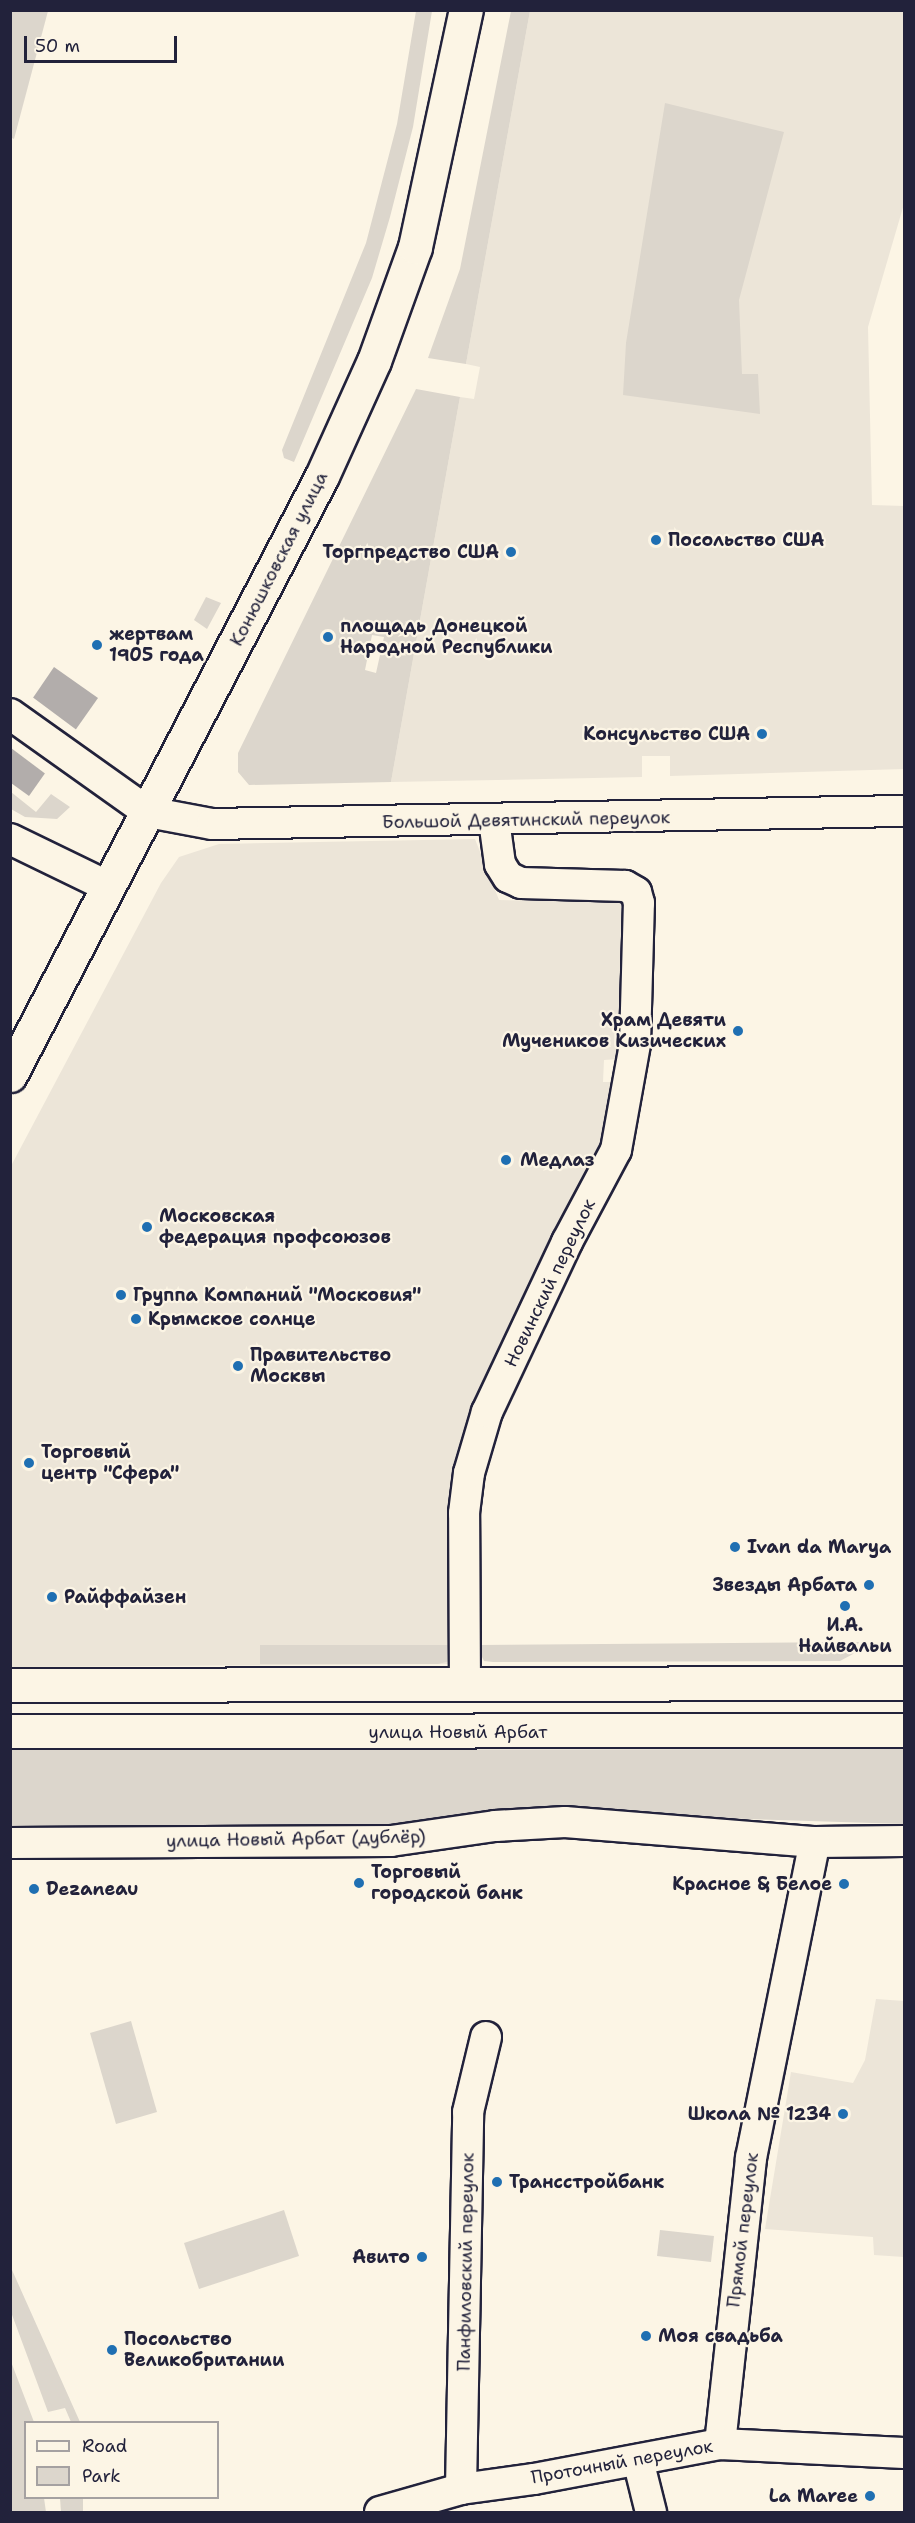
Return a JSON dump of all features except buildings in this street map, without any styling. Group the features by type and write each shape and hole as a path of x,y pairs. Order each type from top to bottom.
{"main road":[{"name":"Конюшковская улица","path":"10,1075 322,476 374,361 415,247 465,10"},
{"path":"10,1685 904,1683"},
{"name":"улица Новый Арбат","path":"10,1731 904,1730"}],"street":[{"name":"Большой Девятинский переулок","path":"10,714 148,812 174,820 250,826 904,811"},
{"name":"Новинский переулок","path":"465,1685 464,1513 469,1473 487,1412 567,1242 616,1150 635,1044 638,898 631,887 625,886 521,883 508,877 500,864 494,820"},
{"path":"10,839 109,887"},
{"name":"улица Новый Арбат (дублёр)","path":"10,1843 391,1841 495,1826 565,1822 815,1842 904,1841"},
{"name":"Прямой переулок","path":"720,2444 751,2158 815,1842"},
{"name":"Панфиловский переулок","path":"461,2488 468,2112 486,2037"},
{"name":"Проточный переулок","path":"380,2512 461,2488 638,2460 720,2444 904,2453"},
{"path":"638,2460 651,2512"}],"shaded area":[{"path":"530,11 904,11 904,204 868,327 872,505 904,506 904,769 670,776 670,756 642,756 642,777 391,782 460,397 474,399 480,367 466,364"},
{"path":"54,667 98,698 29,796 11,783 11,730"},
{"path":"475,839 499,900 623,902 618,1059 604,1060 603,1082 616,1082 600,1154 551,1235 475,1402 460,1451 452,1664 11,1667 11,1166 161,883 179,857 219,844"},
{"name":"Школа № 1234","path":"876,1999 904,2001 904,2257 874,2255 873,2237 765,2229 791,2072 853,2083 865,2060"}],"green space":[{"path":"11,10 48,11 14,139 10,137"},
{"path":"416,11 432,11 413,127 390,217 372,278 294,462 284,458 282,450 366,243 397,124"},
{"path":"511,11 530,11 466,364 428,358 460,269"},
{"path":"665,103 784,132 739,300 742,374 758,374 760,414 623,395 626,343"},
{"path":"416,389 460,397 391,782 249,785 238,772 238,753","holes":["372,635 384,637 376,673 365,670"]},
{"path":"206,597 221,603 207,629 194,620"},
{"path":"11,792 36,812 51,794 70,807 57,819 25,817 11,809"},
{"path":"859,1642 853,1654 840,1661 493,1662 484,1661 480,1653 480,1645"},
{"path":"260,1645 453,1645 450,1661 438,1664 260,1664"},
{"path":"904,1749 904,1824 529,1812 389,1826 11,1828 11,1750"},
{"path":"131,2021 157,2112 116,2124 90,2033"},
{"path":"284,2210 299,2256 199,2289 184,2243"},
{"path":"660,2230 714,2236 711,2262 657,2256"},
{"path":"12,2270 80,2421 71,2421 65,2408 48,2412 11,2312"},
{"path":"10,2359 34,2421 24,2421 24,2499 44,2499 46,2512 11,2512"},
{"path":"60,2499 83,2499 83,2512 61,2512"}],"pier":[{"path":"31,696 78,731 47,775 11,748 10,725"}],"place":[{"name":"Посольство США","path":"656,540"},
{"name":"Торгпредство США","path":"511,552"},
{"name":"площадь Донецкой Народной Республики","path":"328,637"},
{"name":"жертвам 1905 года","path":"97,645"},
{"name":"Консульство США","path":"762,734"},
{"name":"Храм Девяти Мучеников Кизических","path":"738,1031"},
{"name":"Медлаз","path":"506,1160"},
{"name":"Московская федерация профсоюзов","path":"147,1227"},
{"name":"Группа Компаний \"Московия\"","path":"121,1295"},
{"name":"Крымское солнце","path":"136,1319"},
{"name":"Правительство Москвы","path":"238,1366"},
{"name":"Торговый центр \"Сфера\"","path":"29,1463"},
{"name":"Ivan da Marya","path":"735,1547"},
{"name":"Звезды Арбата","path":"869,1585"},
{"name":"Райффайзен","path":"52,1597"},
{"name":"И.А. Найвальи","path":"845,1606"},
{"name":"Торговый городской банк","path":"359,1883"},
{"name":"Красное & Белое","path":"844,1884"},
{"name":"Dezaneau","path":"34,1889"},
{"name":"Школа № 1234","path":"843,2114"},
{"name":"Трансстройбанк","path":"497,2182"},
{"name":"Авито","path":"422,2257"},
{"name":"Моя свадьба","path":"646,2336"},
{"name":"Посольство Великобритании","path":"112,2350"},
{"name":"La Maree","path":"870,2496"}]}
